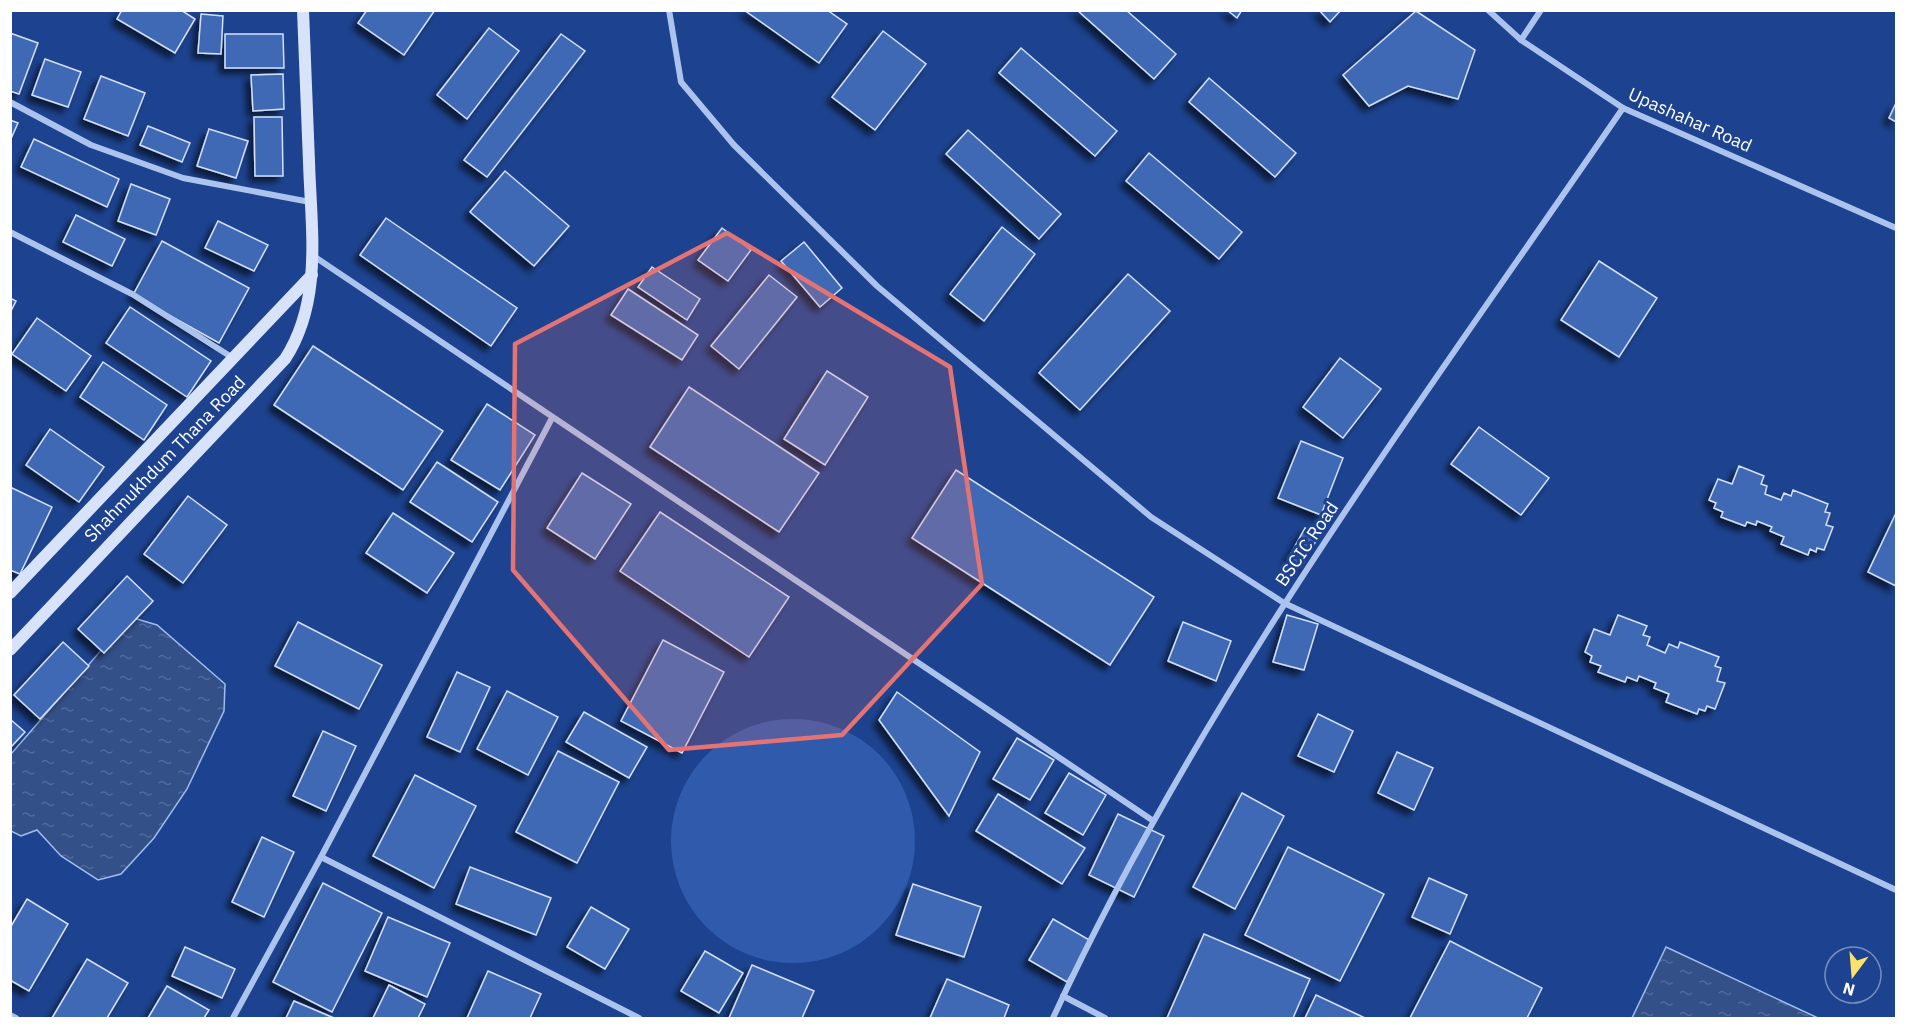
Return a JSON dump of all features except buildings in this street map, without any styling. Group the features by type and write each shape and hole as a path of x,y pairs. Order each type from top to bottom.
{"main road":[{"name":"Shahmukhdum Thana Road","path":"10,650 285,359 304,322 313,274 303,10"},
{"name":"Shahmukhdum Thana Road","path":"10,593 15,581 234,358 313,274"}],"street":[{"path":"669,10 681,82 734,145 877,286 1151,517 1284,603 1896,890"},
{"name":"Upashahar Road","path":"1488,10 1521,40 1623,108 1896,228"},
{"path":"1521,40 1541,10"},
{"path":"10,102 91,145 183,178 310,202"},
{"name":"BSCIC Road","path":"1053,1018 1152,820 1284,603 1623,108"},
{"path":"10,232 132,294 234,358"},
{"path":"312,255 1152,820"},
{"path":"232,1018 321,857 552,418"},
{"path":"321,857 639,1018"},
{"path":"1063,996 1105,1018"},
{"path":"10,1015 16,1018"}],"highlighted area":[{"path":"727,233 950,367 982,584 842,735 669,750 513,570 515,344"}],"shaded area":[{"path":"781,719 805,719 828,724 851,733 871,747 887,763 906,794 913,817 915,841 913,865 901,899 887,919 871,935 851,949 828,958 805,963 781,963 758,958 735,949 715,935 699,919 685,899 676,876 671,853 671,829 676,806 685,783 699,763 715,747 735,733 758,724"}],"water":[{"path":"130,617 157,625 225,684 224,711 187,789 154,838 121,874 98,880 61,856 37,830 21,836 11,831 11,754"},
{"path":"1666,947 1818,1018 1632,1018"}]}
